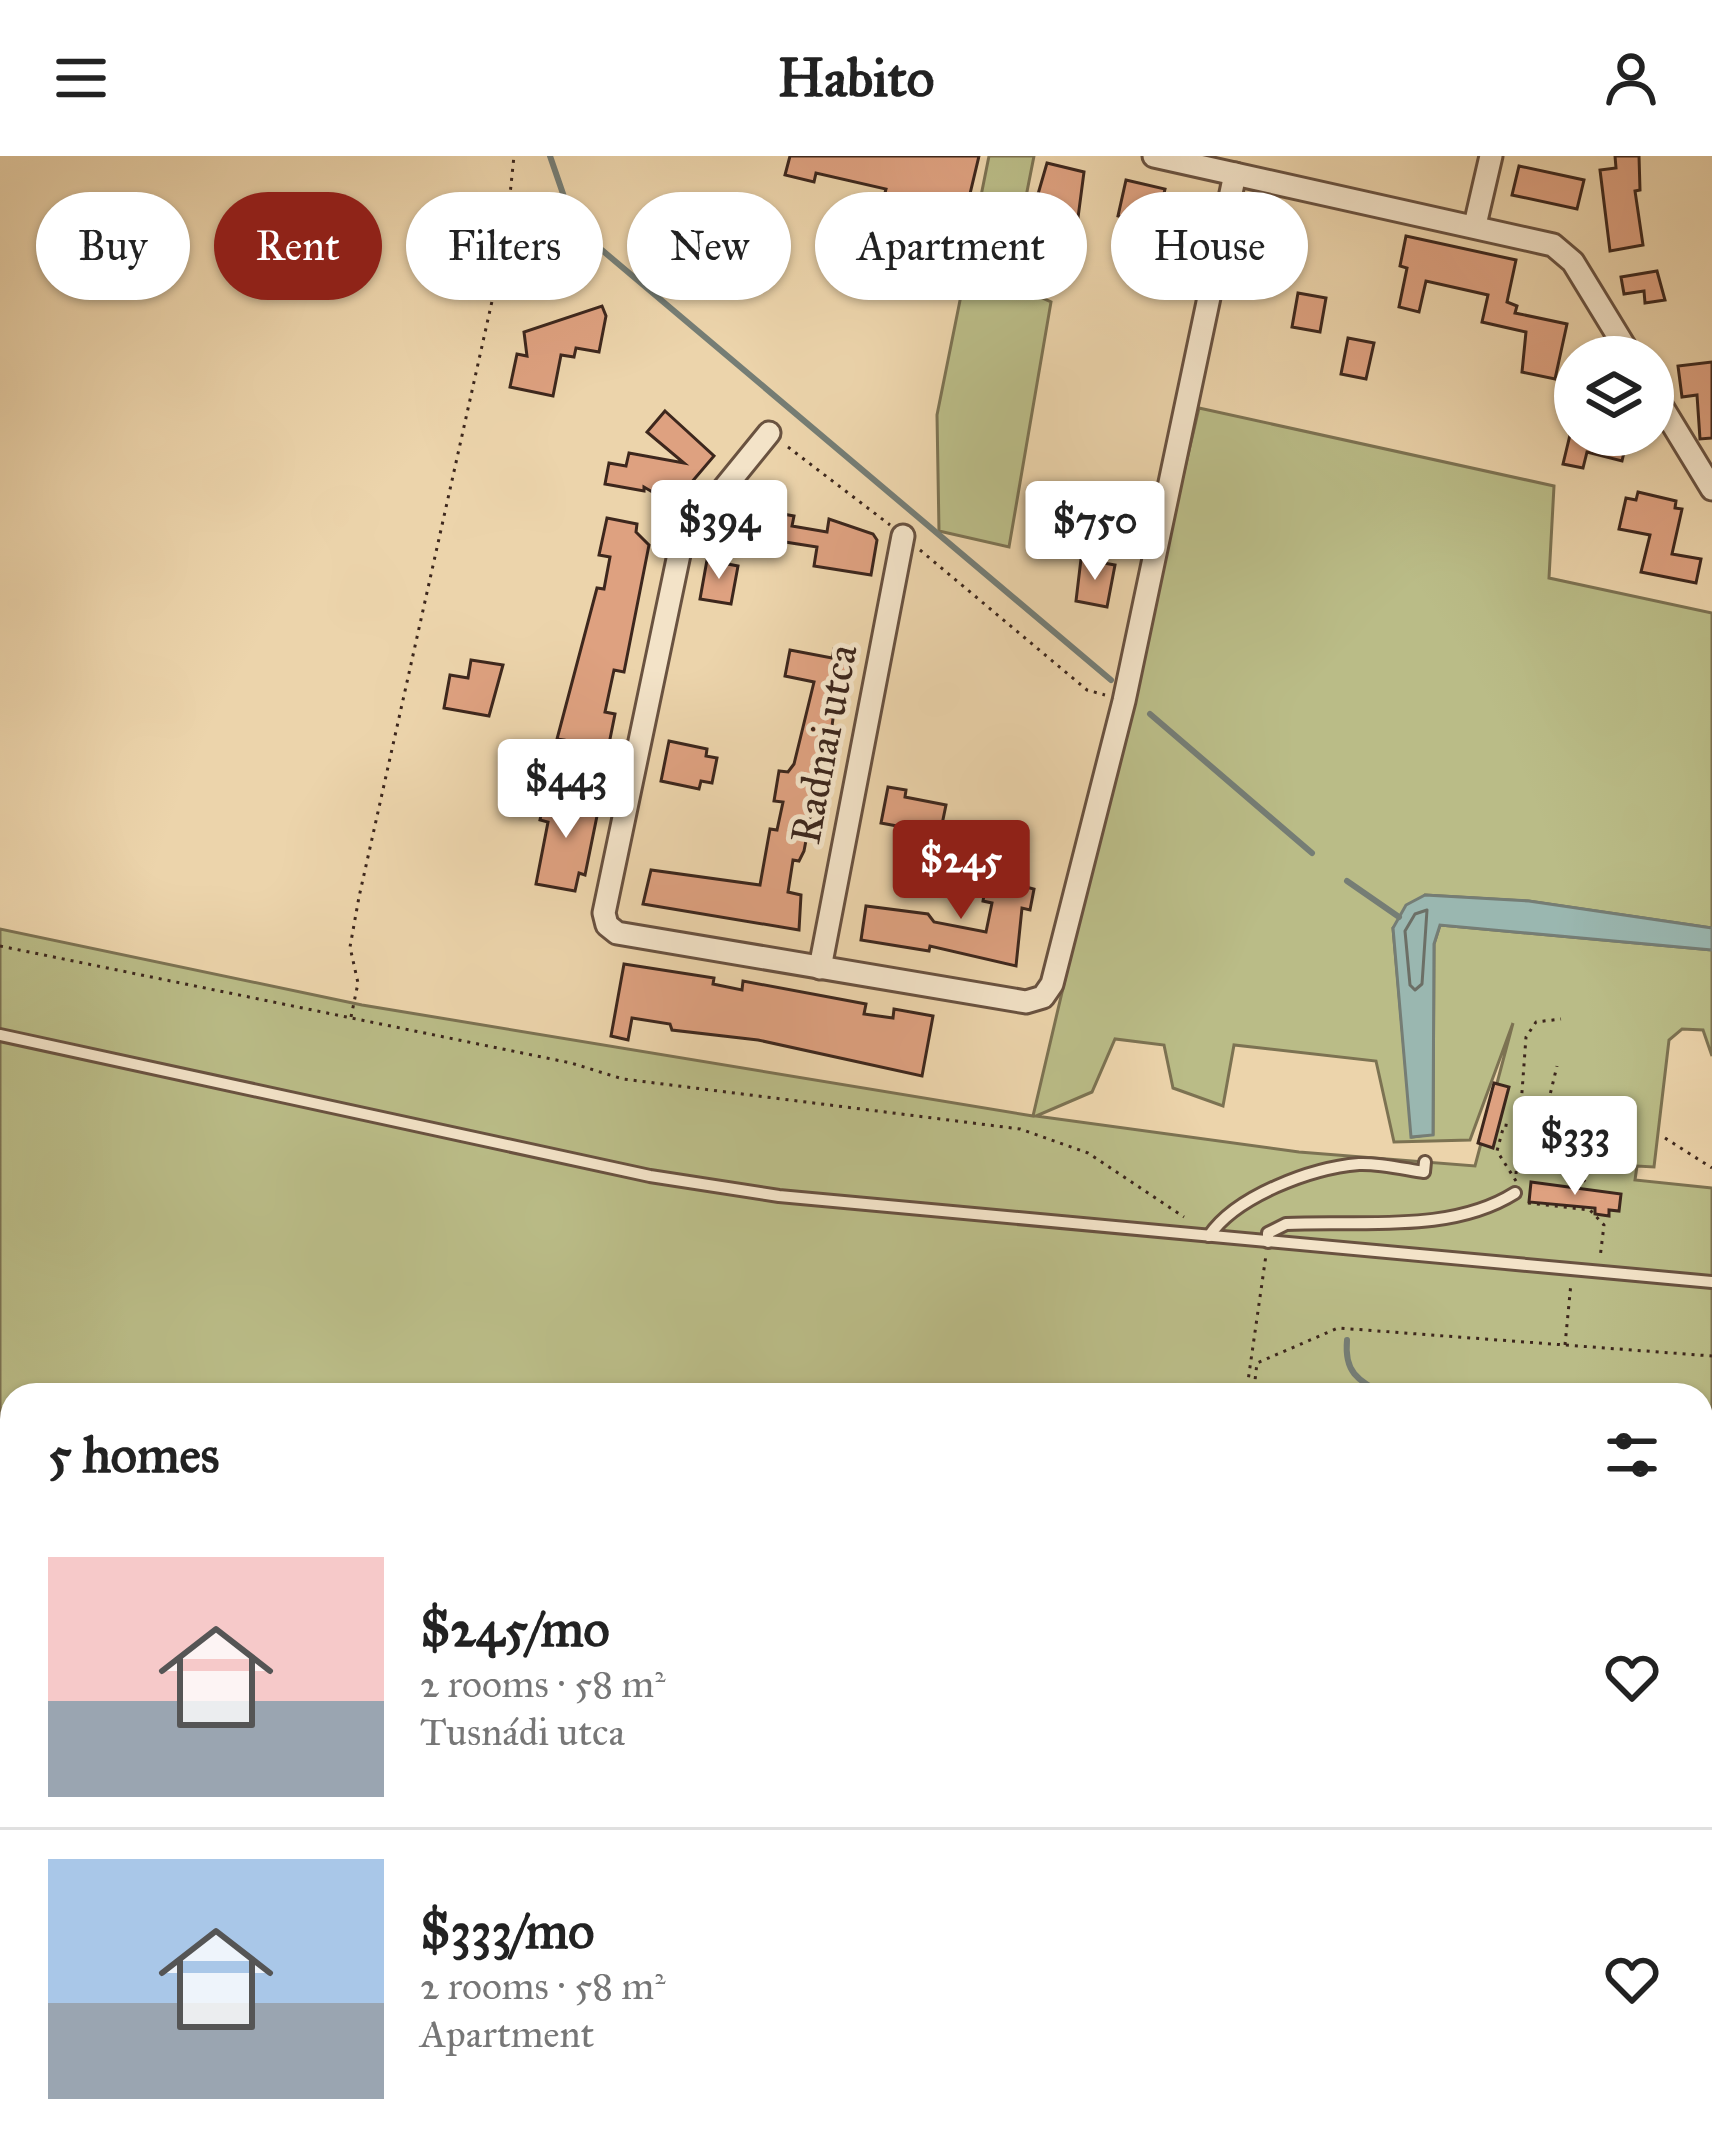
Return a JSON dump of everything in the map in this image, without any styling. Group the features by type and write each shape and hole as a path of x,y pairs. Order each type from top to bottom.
{"street":[{"path":"1154,156 1553,245 1573,262 1618,336"},
{"path":"1474,225 1491,156"},
{"path":"769,433 682,540 604,913 607,925 616,933 820,968 1026,1002 1043,997 1052,984 1124,701 1235,174"},
{"path":"1674,427 1712,489"},
{"name":"Radnai utca","path":"820,968 903,536"}],"lane":[{"path":"0,1034 650,1176 779,1196 1712,1282"},
{"path":"1209,1236 1232,1211 1300,1181 1361,1164 1424,1172 1425,1162"},
{"path":"1268,1241 1268,1233 1286,1224 1441,1218 1488,1210 1513,1194"}],"path":[{"path":"351,1018 358,983 350,946 359,897 505,243 514,156"},
{"path":"769,433 903,536 1088,690 1124,701"},
{"path":"0,946 571,1063 623,1079 1020,1129 1088,1153 1209,1236"},
{"path":"1561,1019 1536,1022 1526,1037 1523,1128 1513,1194 1520,1202 1590,1210 1604,1225 1599,1272"},
{"path":"1541,1130 1557,1066"},
{"path":"1516,1176 1496,1150 1504,1125 1594,1138"},
{"path":"1573,1184 1581,1178 1586,1137"},
{"path":"1665,1138 1712,1168"},
{"path":"1581,1178 1587,1184"},
{"path":"1247,1383 1268,1241"},
{"path":"1565,1346 1572,1269"},
{"path":"1255,1383 1257,1363 1337,1328 1712,1356"}],"green space":[{"path":"989,156 1034,156 1027,192 982,192"},
{"path":"960,300 1051,302 1009,547 939,531 937,415"},
{"path":"1199,408 1554,486 1549,578 1712,613 1712,928 1528,901 1425,895 1393,928 1412,1137 1433,1134 1434,944 1440,925 1712,950 1712,1056 1703,1030 1682,1029 1669,1040 1654,1167 1637,1166 1635,1180 1712,1188 1712,1383 0,1383 0,929 362,1005 1033,1116","holes":["1513,1023 1475,1166 1299,1152 1036,1116 1092,1092 1115,1039 1164,1045 1173,1088 1223,1106 1234,1045 1376,1061 1394,1142 1470,1140"]}],"water":[{"path":"1425,895 1529,901 1712,928 1712,950 1440,925 1434,944 1433,1135 1411,1137 1393,928 1406,905"}],"building":[{"path":"790,156 979,156 970,192 885,192 816,173 814,182 785,175"},
{"path":"1615,156 1639,156 1640,190 1635,191 1643,245 1610,251 1600,170 1616,168"},
{"path":"1047,163 1084,172 1081,192 1039,192"},
{"path":"1519,166 1584,180 1577,209 1512,195"},
{"path":"1126,180 1165,189 1164,192 1123,192"},
{"path":"1406,236 1516,260 1507,302 1517,306 1515,313 1567,324 1564,336 1554,336 1554,379 1522,372 1526,332 1482,322 1488,295 1426,281 1419,312 1399,307 1407,268 1400,266"},
{"path":"1657,271 1665,300 1645,303 1644,291 1624,294 1621,277"},
{"path":"1308,295 1326,298 1320,332 1292,327 1297,300 1308,300"},
{"path":"602,306 606,316 599,352 576,348 574,357 561,355 553,396 510,387 517,354 527,356 524,332"},
{"path":"1348,338 1374,343 1366,379 1341,374"},
{"path":"1712,362 1712,438 1700,439 1697,395 1682,397 1678,366"},
{"path":"665,411 714,456 673,504 644,487 644,491 605,484 609,463 626,466 629,453 684,463 647,432"},
{"path":"1565,456 1586,456 1583,468 1563,464"},
{"path":"1638,492 1676,501 1675,508 1682,509 1672,554 1701,559 1696,583 1641,572 1650,535 1619,529 1626,498 1636,500"},
{"path":"757,500 772,512 794,516 792,526 827,532 829,519 873,534 877,540 871,575 814,566 817,547 766,539 754,530 742,545 729,534"},
{"path":"607,518 637,524 636,532 649,545 624,672 614,670 605,712 615,714 608,749 601,748 600,753 563,746 564,740 557,739 597,588 604,589 610,557 599,555"},
{"path":"1081,559 1115,565 1107,607 1076,601"},
{"path":"707,560 738,566 731,604 700,599"},
{"path":"834,649 857,653 850,689 837,686 821,815 811,814 804,851 799,861 793,860 788,892 801,895 799,930 643,904 651,870 760,885 770,829 777,830 783,802 774,801 779,771 788,772 794,764 814,682 785,676 790,650 832,658"},
{"path":"471,660 503,665 489,716 444,708 450,675 468,678"},
{"path":"669,741 707,749 706,756 717,758 712,783 701,781 699,789 661,781"},
{"path":"888,787 906,790 905,797 946,805 940,834 881,823"},
{"path":"545,796 599,806 585,875 579,873 575,891 536,884 548,822 540,820"},
{"path":"998,862 1024,867 1026,887 1034,889 1030,910 1022,908 1016,966 930,946 929,951 861,940 866,906 928,914 934,922 986,932 992,903 983,901 988,871 996,873"},
{"path":"624,964 714,978 713,984 742,990 743,981 866,1004 864,1014 893,1018 894,1009 933,1016 922,1076 758,1040 672,1030 670,1024 632,1018 628,1040 611,1036"},
{"path":"1494,1083 1509,1087 1493,1148 1478,1143"},
{"path":"1531,1182 1621,1194 1619,1211 1609,1210 1609,1216 1595,1214 1595,1208 1529,1202"}],"waterway":[{"path":"550,156 570,214 590,240 1111,680"},
{"path":"1150,714 1312,853"},
{"path":"1347,881 1399,917"},
{"path":"1347,1340 1351,1368 1365,1383"}]}
